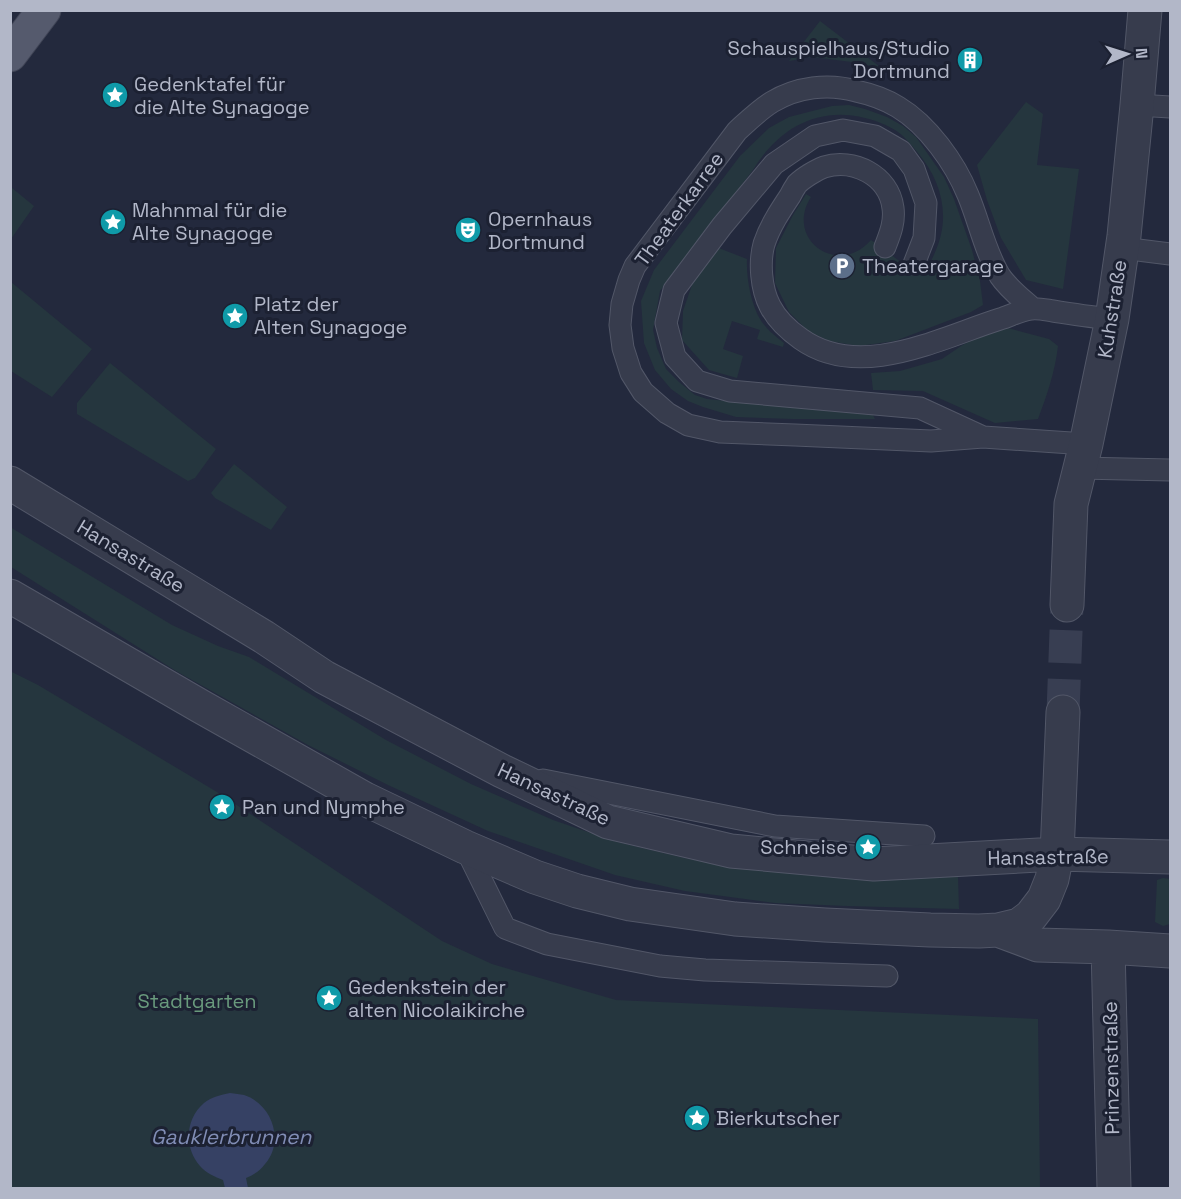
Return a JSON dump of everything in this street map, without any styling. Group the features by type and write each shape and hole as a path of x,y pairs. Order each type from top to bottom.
{"main road":[{"path":"10,55 44,10"}],"street":[{"name":"Kuhstraße","path":"1067,605 1071,504 1112,319 1122,248 1145,10"},
{"name":"Hansastraße","path":"10,483 264,637 324,677 502,771 609,822 731,851 874,864 1057,854 1170,857"},
{"path":"14,601 365,799 465,848 535,877 578,891 630,904 735,919 825,926 930,930 998,930 1019,925 1031,916 1044,899 1052,879 1057,854 1062,712"},
{"path":"998,930 1038,945 1170,951"},
{"name":"Prinzenstraße","path":"1108,947 1114,1188"}],"lane":[{"name":"Theaterkarree","path":"983,437 931,441 720,432 688,425 667,413 643,392 631,373 623,348 620,325 622,304 629,280 635,266 708,169 737,132 757,113 773,102 795,93 822,86 842,87 872,95 897,106 919,122 936,140 968,193 1000,276 1032,308"},
{"path":"1137,105 1170,107"},
{"name":"Theaterkarree","path":"914,264 924,238 926,203 914,170 901,151 874,136 843,130 815,136 774,164 722,226 674,290 666,323 675,357 697,381 730,391 920,408 983,437 1170,470"},
{"path":"885,247 893,225 893,206 882,182 873,174 854,165 836,164 822,168 797,184 771,228 764,246 762,267 764,289 769,305 782,324 810,346 840,356 872,357 927,345 1032,308 1112,319"},
{"path":"1122,248 1170,254"},
{"path":"502,771 775,826 924,836"},
{"path":"465,848 505,928 547,944 660,966 705,970 887,976"}],"green space":[{"path":"820,21 884,70 860,63 812,57 789,61"},
{"path":"1026,102 1043,114 1037,165 1079,169 1063,289 1026,280 1001,238 977,165"},
{"path":"849,105 887,117 903,126 916,137 944,177 972,250 983,305 971,312 895,341 859,346 829,341 808,331 789,312 775,283 776,248 806,194 811,197 804,212 804,227 809,239 818,249 830,254 844,255 858,251 871,240 923,276 936,249 942,228 942,202 937,184 924,160 903,136 885,125 865,118 831,115 815,118 787,132 763,156 660,291 653,330 657,348 666,369 695,395 707,399 873,415 875,419 736,417 688,401 671,389 655,370 644,343 641,301 654,270 740,156 769,128 789,117 832,106"},
{"path":"12,188 34,206 11,239 10,190"},
{"path":"716,247 747,259 747,274 757,313 762,323 784,343 783,347 757,339 760,330 732,321 723,349 743,356 737,378 709,370 682,340 683,311 693,282"},
{"path":"11,282 92,349 52,397 11,371"},
{"path":"1004,327 1049,339 1058,346 1055,365 1038,419 995,423 923,391 873,390 871,373 900,371 942,359 982,334"},
{"path":"110,363 216,449 195,478 188,481 77,414 77,403"},
{"path":"234,464 287,507 271,530 215,498 211,493"},
{"path":"10,527 172,625 249,657 386,740 471,784 553,820 617,842 689,859 743,867 868,876 958,876 959,909 775,903 685,891 615,875 488,831 308,745 176,671 11,567"},
{"name":"Stadtgarten","path":"10,671 38,685 217,792 442,941 492,964 616,1000 1038,1019 1040,1188 11,1188"},
{"path":"1170,879 1170,924 1163,926 1155,922 1157,880"}],"water":[{"name":"Gauklerbrunnen","path":"230,1093 244,1095 262,1106 275,1134 271,1155 261,1169 246,1178 248,1188 225,1188 223,1180 208,1173 200,1166 191,1151 189,1142 190,1125 198,1110 210,1099"}],"tunnel":[{"path":"1063,712 1067,605"}],"place":[{"name":"Schauspielhaus/Studio Dortmund","path":"970,60"},
{"name":"Gedenktafel für die Alte Synagoge","path":"115,95"},
{"name":"Mahnmal für die Alte Synagoge","path":"113,222"},
{"name":"Opernhaus Dortmund","path":"468,230"},
{"name":"Theatergarage","path":"842,266"},
{"name":"Platz der Alten Synagoge","path":"235,316"},
{"name":"Pan und Nymphe","path":"222,807"},
{"name":"Schneise","path":"868,847"},
{"name":"Gedenkstein der alten Nicolaikirche","path":"329,998"},
{"name":"Bierkutscher","path":"697,1118"}]}
